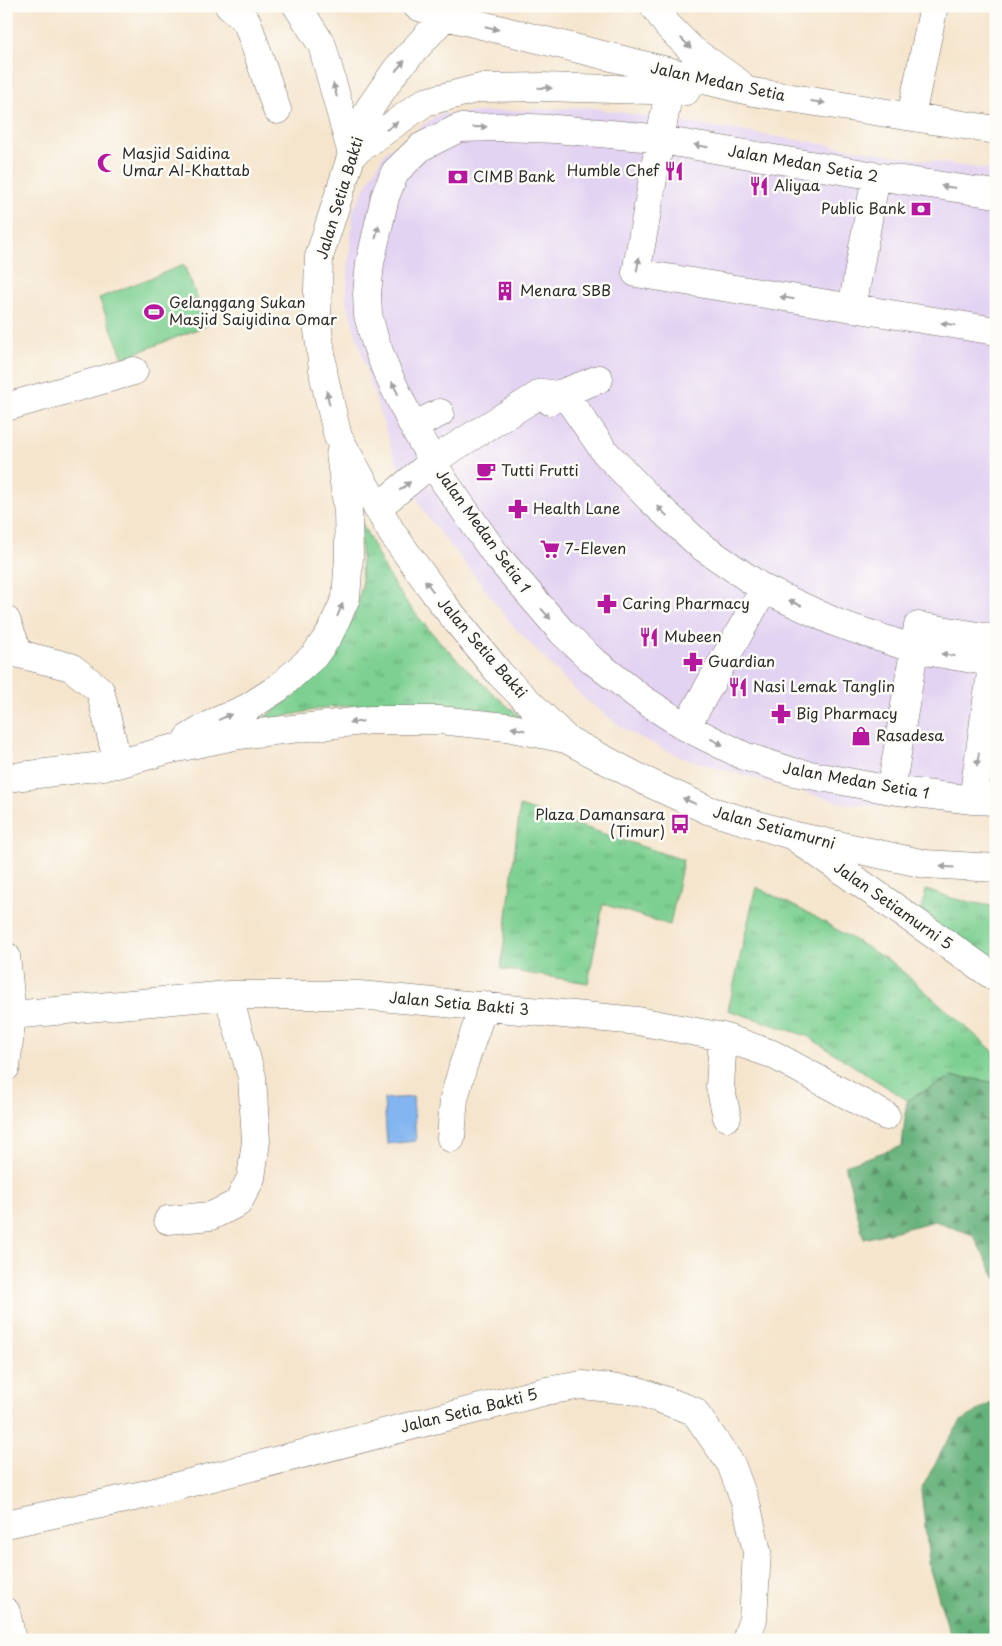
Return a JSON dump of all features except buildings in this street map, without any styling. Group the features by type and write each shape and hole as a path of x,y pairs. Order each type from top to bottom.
{"street":[{"path":"229,6 247,22 277,110"},
{"path":"297,6 322,45 352,154 425,102 480,88 542,87 753,92"},
{"name":"Jalan Medan Setia","path":"417,6 449,11 753,92 996,130"},
{"path":"654,6 668,26 691,49 753,92"},
{"path":"911,116 934,6"},
{"name":"Jalan Setia Bakti","path":"168,750 215,722 247,708 278,688 314,656 329,635 346,598 349,558 348,511 338,437 324,377 317,322 319,257 352,154 369,109 396,70 449,11"},
{"path":"669,90 636,273 996,331"},
{"name":"Jalan Medan Setia 2","path":"438,472 413,426 375,341 368,315 367,294 370,263 384,197 395,172 421,147 459,128 556,129 660,140 996,194"},
{"path":"852,308 876,176"},
{"path":"6,408 134,371"},
{"path":"438,472 440,456 542,393 561,394 599,379"},
{"path":"561,394 605,452 650,499 701,546 764,589 837,623 995,652 984,801"},
{"path":"413,426 440,413"},
{"name":"Jalan Setia Bakti","path":"338,437 377,508 409,558 448,611 500,674 566,739"},
{"name":"Jalan Medan Setia 1","path":"377,508 438,472 496,555 562,632 591,659 641,698 686,727 744,756 794,772 891,790 984,801"},
{"path":"686,727 764,589"},
{"path":"6,620 19,654 71,666 100,690 118,764"},
{"path":"891,790 916,638"},
{"name":"Jalan Setia Bakti","path":"6,778 118,764 168,750 239,735 371,720 439,720 507,727 566,739"},
{"name":"Jalan Setiamurni","path":"566,739 645,781 708,810 791,835 943,867 996,868"},
{"name":"Jalan Setiamurni 5","path":"791,835 996,978"},
{"path":"6,956 12,1015 6,1066"},
{"path":"168,1220 211,1216 238,1203 251,1178 256,1141 252,1077 228,995"},
{"name":"Jalan Setia Bakti 3","path":"12,1015 228,995 359,995 484,1005 638,1021 723,1037 772,1054 886,1116"},
{"path":"452,1138 454,1098 484,1005"},
{"path":"723,1037 720,1086 727,1117"},
{"name":"Jalan Setia Bakti 5","path":"6,1524 143,1495 546,1391 582,1385 638,1391 694,1411 731,1464 747,1507 756,1552 753,1619 746,1640"},
{"path":"6,1612 12,1640"}],"shaded area":[{"path":"587,107 996,171 996,816 842,803 680,757 627,731 582,697 513,626 428,518 395,459 346,300 353,210 385,152 439,114"}],"green space":[{"name":"Gelanggang Sukan Masjid Saiyidina Omar","path":"184,265 208,325 123,358 99,298"},
{"path":"360,519 390,578 423,623 454,657 522,719 448,705 383,703 323,708 259,722 299,691 330,657 353,618 362,586"},
{"path":"520,806 683,860 670,925 603,904 588,983 501,969"},
{"path":"756,887 812,915 893,963 992,1050 996,1056 996,1083 951,1077 907,1100 807,1036 728,1010"},
{"path":"926,890 955,899 996,907 996,969 919,917"},
{"path":"951,1077 996,1083 996,1279 973,1235 935,1221 864,1239 845,1165 902,1146 907,1100"},
{"path":"996,1400 996,1640 952,1640 930,1570 921,1490 945,1445 961,1421"}],"water":[{"path":"413,1097 416,1141 387,1144 384,1099"}],"place":[{"name":"Masjid Saidina Umar Al-Khattab","path":"107,163"},
{"name":"Humble Chef","path":"674,171"},
{"name":"CIMB Bank","path":"458,177"},
{"name":"Aliyaa","path":"759,186"},
{"name":"Public Bank","path":"921,209"},
{"name":"Menara SBB","path":"505,291"},
{"name":"Gelanggang Sukan Masjid Saiyidina Omar","path":"154,312"},
{"name":"Tutti Frutti","path":"486,471"},
{"name":"Health Lane","path":"518,509"},
{"name":"7-Eleven","path":"550,549"},
{"name":"Caring Pharmacy","path":"607,604"},
{"name":"Mubeen","path":"649,637"},
{"name":"Guardian","path":"693,662"},
{"name":"Nasi Lemak Tanglin","path":"738,687"},
{"name":"Big Pharmacy","path":"781,714"},
{"name":"Rasadesa","path":"861,736"},
{"name":"Plaza Damansara (Timur)","path":"680,824"}]}
